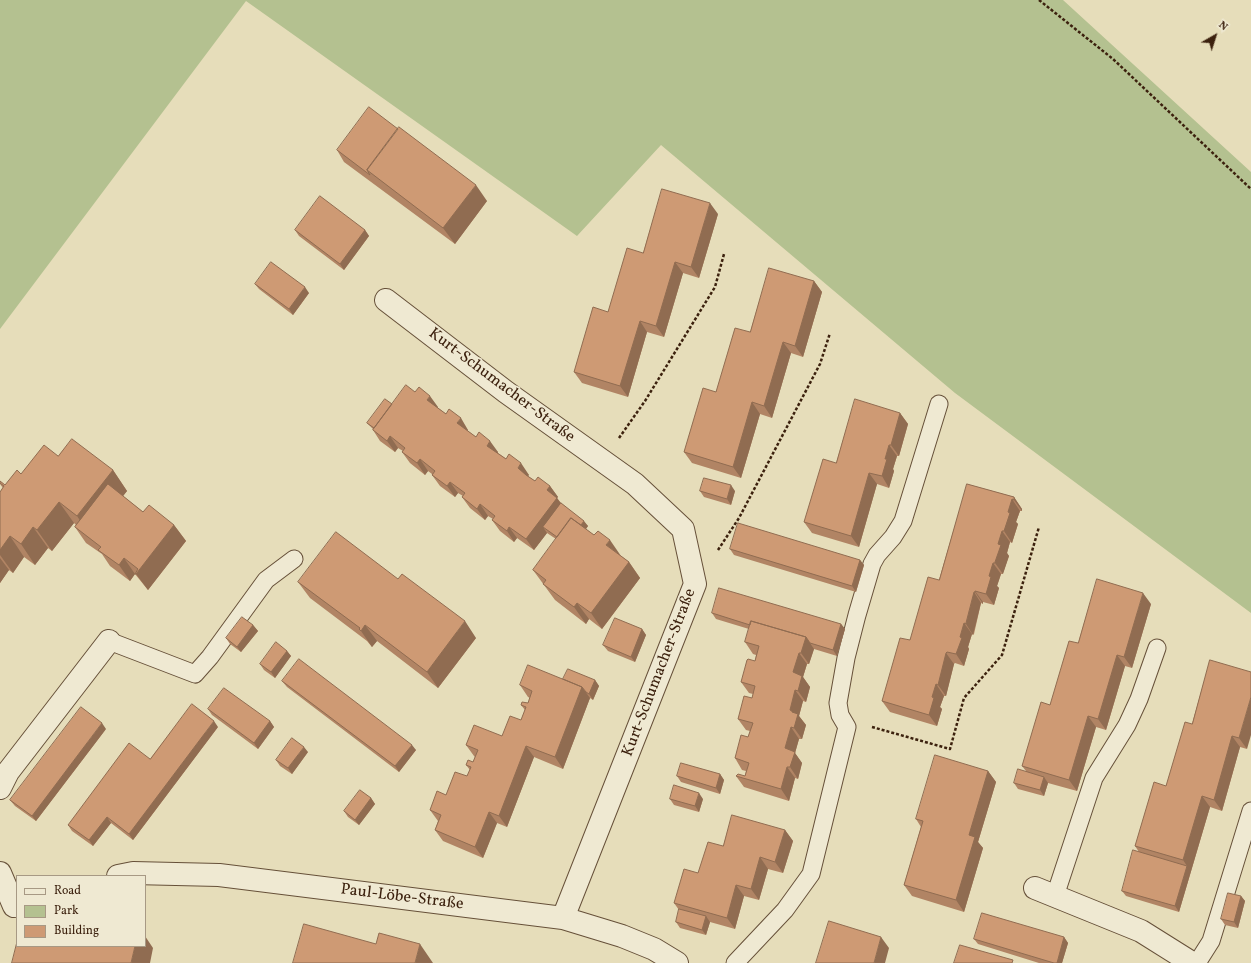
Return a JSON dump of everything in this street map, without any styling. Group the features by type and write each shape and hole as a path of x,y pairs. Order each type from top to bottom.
{"street":[{"name":"Kurt-Schumacher-Straße","path":"386,300 506,392 635,484 683,529 695,584 563,918"},
{"path":"0,788 8,772 109,641"},
{"path":"0,873 10,909"},
{"name":"Paul-Löbe-Straße","path":"123,875 133,873 219,875 563,918 622,936 654,949 677,963"},
{"path":"1035,888 1141,931 1192,963"}],"lane":[{"path":"735,963 786,910 811,874 848,727 840,716 838,703 846,658 867,579 877,555 893,537 903,520 939,404"},
{"path":"109,641 195,674 266,580 294,559"},
{"path":"1055,896 1094,778 1127,725 1139,699 1157,648"},
{"path":"1197,963 1211,941 1251,811"}],"path":[{"path":"1039,0 1113,59 1251,189"},
{"path":"604,462 645,401 715,287 724,254"},
{"path":"695,584 739,518 820,364 830,333"},
{"path":"848,727 866,725 950,748 964,698 1002,655 1040,528"}],"green space":[{"path":"0,0 1063,0 1251,172 1251,613 955,393 661,145 577,236 246,1 0,329"}],"building":[{"path":"369,107 398,129 367,170 370,175 337,150"},
{"path":"399,127 476,185 443,228 367,170"},
{"path":"662,189 710,203 691,267 675,262 656,326 640,321 620,386 574,372 593,307 608,312 627,248 643,253"},
{"path":"320,196 365,230 340,264 295,230"},
{"path":"271,262 305,287 289,309 255,284"},
{"path":"769,268 814,281 795,346 783,342 764,406 752,402 733,467 684,452 703,388 716,392 735,328 750,332"},
{"path":"406,385 415,392 419,387 430,396 427,400 446,414 449,409 461,418 457,423 476,437 479,432 490,441 487,446 506,459 509,454 521,463 518,468 526,475 535,481 538,477 550,486 547,490 557,498 526,539 509,527 507,531 492,520 495,516 480,504 477,509 462,497 465,493 450,482 447,486 432,475 435,471 420,459 417,463 402,452 405,448 390,436 387,441 373,430"},
{"path":"385,399 392,404 374,428 367,423"},
{"path":"855,399 900,413 891,445 889,445 885,459 887,459 882,476 869,473 851,536 804,522 823,459 836,463"},
{"path":"72,439 113,470 77,516 59,502 37,530 33,527 21,544 10,536 0,550 0,492 4,486 0,483 0,481 5,485 17,470 21,474 44,445 58,456"},
{"path":"704,478 731,485 727,499 700,491"},
{"path":"108,484 143,512 149,505 174,525 136,574 138,569 124,558 119,565 98,550 101,547 75,527"},
{"path":"967,484 1014,497 1014,500 1012,499 1008,512 1010,513 998,544 1001,545 989,576 991,577 986,594 974,592 966,624 964,623 960,637 962,638 956,654 946,653 938,685 936,684 932,697 934,698 929,715 882,701 900,638 910,640 928,577 939,580"},
{"path":"561,503 584,521 581,525 571,518 557,537 543,527"},
{"path":"571,518 594,535 598,531 610,540 606,545 629,562 591,613 577,603 574,607 543,584 546,580 533,570"},
{"path":"738,523 860,560 852,586 730,549"},
{"path":"336,532 398,579 402,574 465,621 427,672 365,625 361,631 359,629 360,628 298,582"},
{"path":"1097,579 1143,593 1124,657 1117,655 1098,719 1088,716 1069,780 1022,766 1041,702 1050,705 1069,641 1078,643"},
{"path":"719,588 841,624 833,650 810,643 806,637 751,621 750,625 712,613"},
{"path":"242,617 253,625 237,647 226,638"},
{"path":"615,618 642,629 631,657 603,645"},
{"path":"751,621 806,637 793,672 802,676 798,691 795,690 790,710 798,714 794,728 791,727 785,748 795,752 790,767 787,767 781,789 736,776 738,774 745,776 749,763 735,758 741,735 748,737 753,723 738,719 744,696 752,698 755,686 741,682 747,660 755,661 759,646 745,642"},
{"path":"276,642 287,651 271,672 260,664"},
{"path":"299,659 412,745 395,766 282,681"},
{"path":"1210,660 1251,672 1251,697 1239,738 1232,736 1214,800 1202,796 1183,860 1135,846 1154,782 1166,786 1185,722 1192,724"},
{"path":"528,665 582,687 555,757 526,746 499,816 489,812 475,847 435,830 441,815 430,810 437,791 446,795 455,772 467,776 471,767 466,765 468,760 473,762 478,750 466,745 474,725 502,736 510,716 521,720 526,707 521,705 522,702 528,703 532,691 520,685"},
{"path":"568,669 595,680 589,694 582,687 563,679"},
{"path":"224,688 270,721 254,743 208,709"},
{"path":"192,704 214,721 129,834 107,817 89,840 68,825 129,743 150,759"},
{"path":"81,707 102,723 32,816 10,800"},
{"path":"292,738 304,747 288,768 276,760"},
{"path":"935,755 988,771 969,835 975,837 956,900 904,885 923,821 916,819"},
{"path":"681,763 720,774 716,788 677,776"},
{"path":"1018,769 1044,777 1040,790 1014,783"},
{"path":"674,785 699,793 695,806 670,799"},
{"path":"360,790 371,798 355,820 344,811"},
{"path":"732,815 785,830 775,862 760,857 751,889 736,885 727,918 674,903 684,869 698,873 708,842 723,846"},
{"path":"1133,850 1187,866 1175,906 1122,891"},
{"path":"1228,893 1241,896 1234,922 1221,919"},
{"path":"679,909 706,916 702,930 676,922"},
{"path":"982,913 1064,937 1057,963 974,939"},
{"path":"829,921 881,937 874,963 816,963"},
{"path":"304,924 376,944 379,933 420,944 415,963 293,963"},
{"path":"960,945 1013,960 1012,963 954,963"},
{"path":"16,946 135,947 131,963 12,963"}]}
